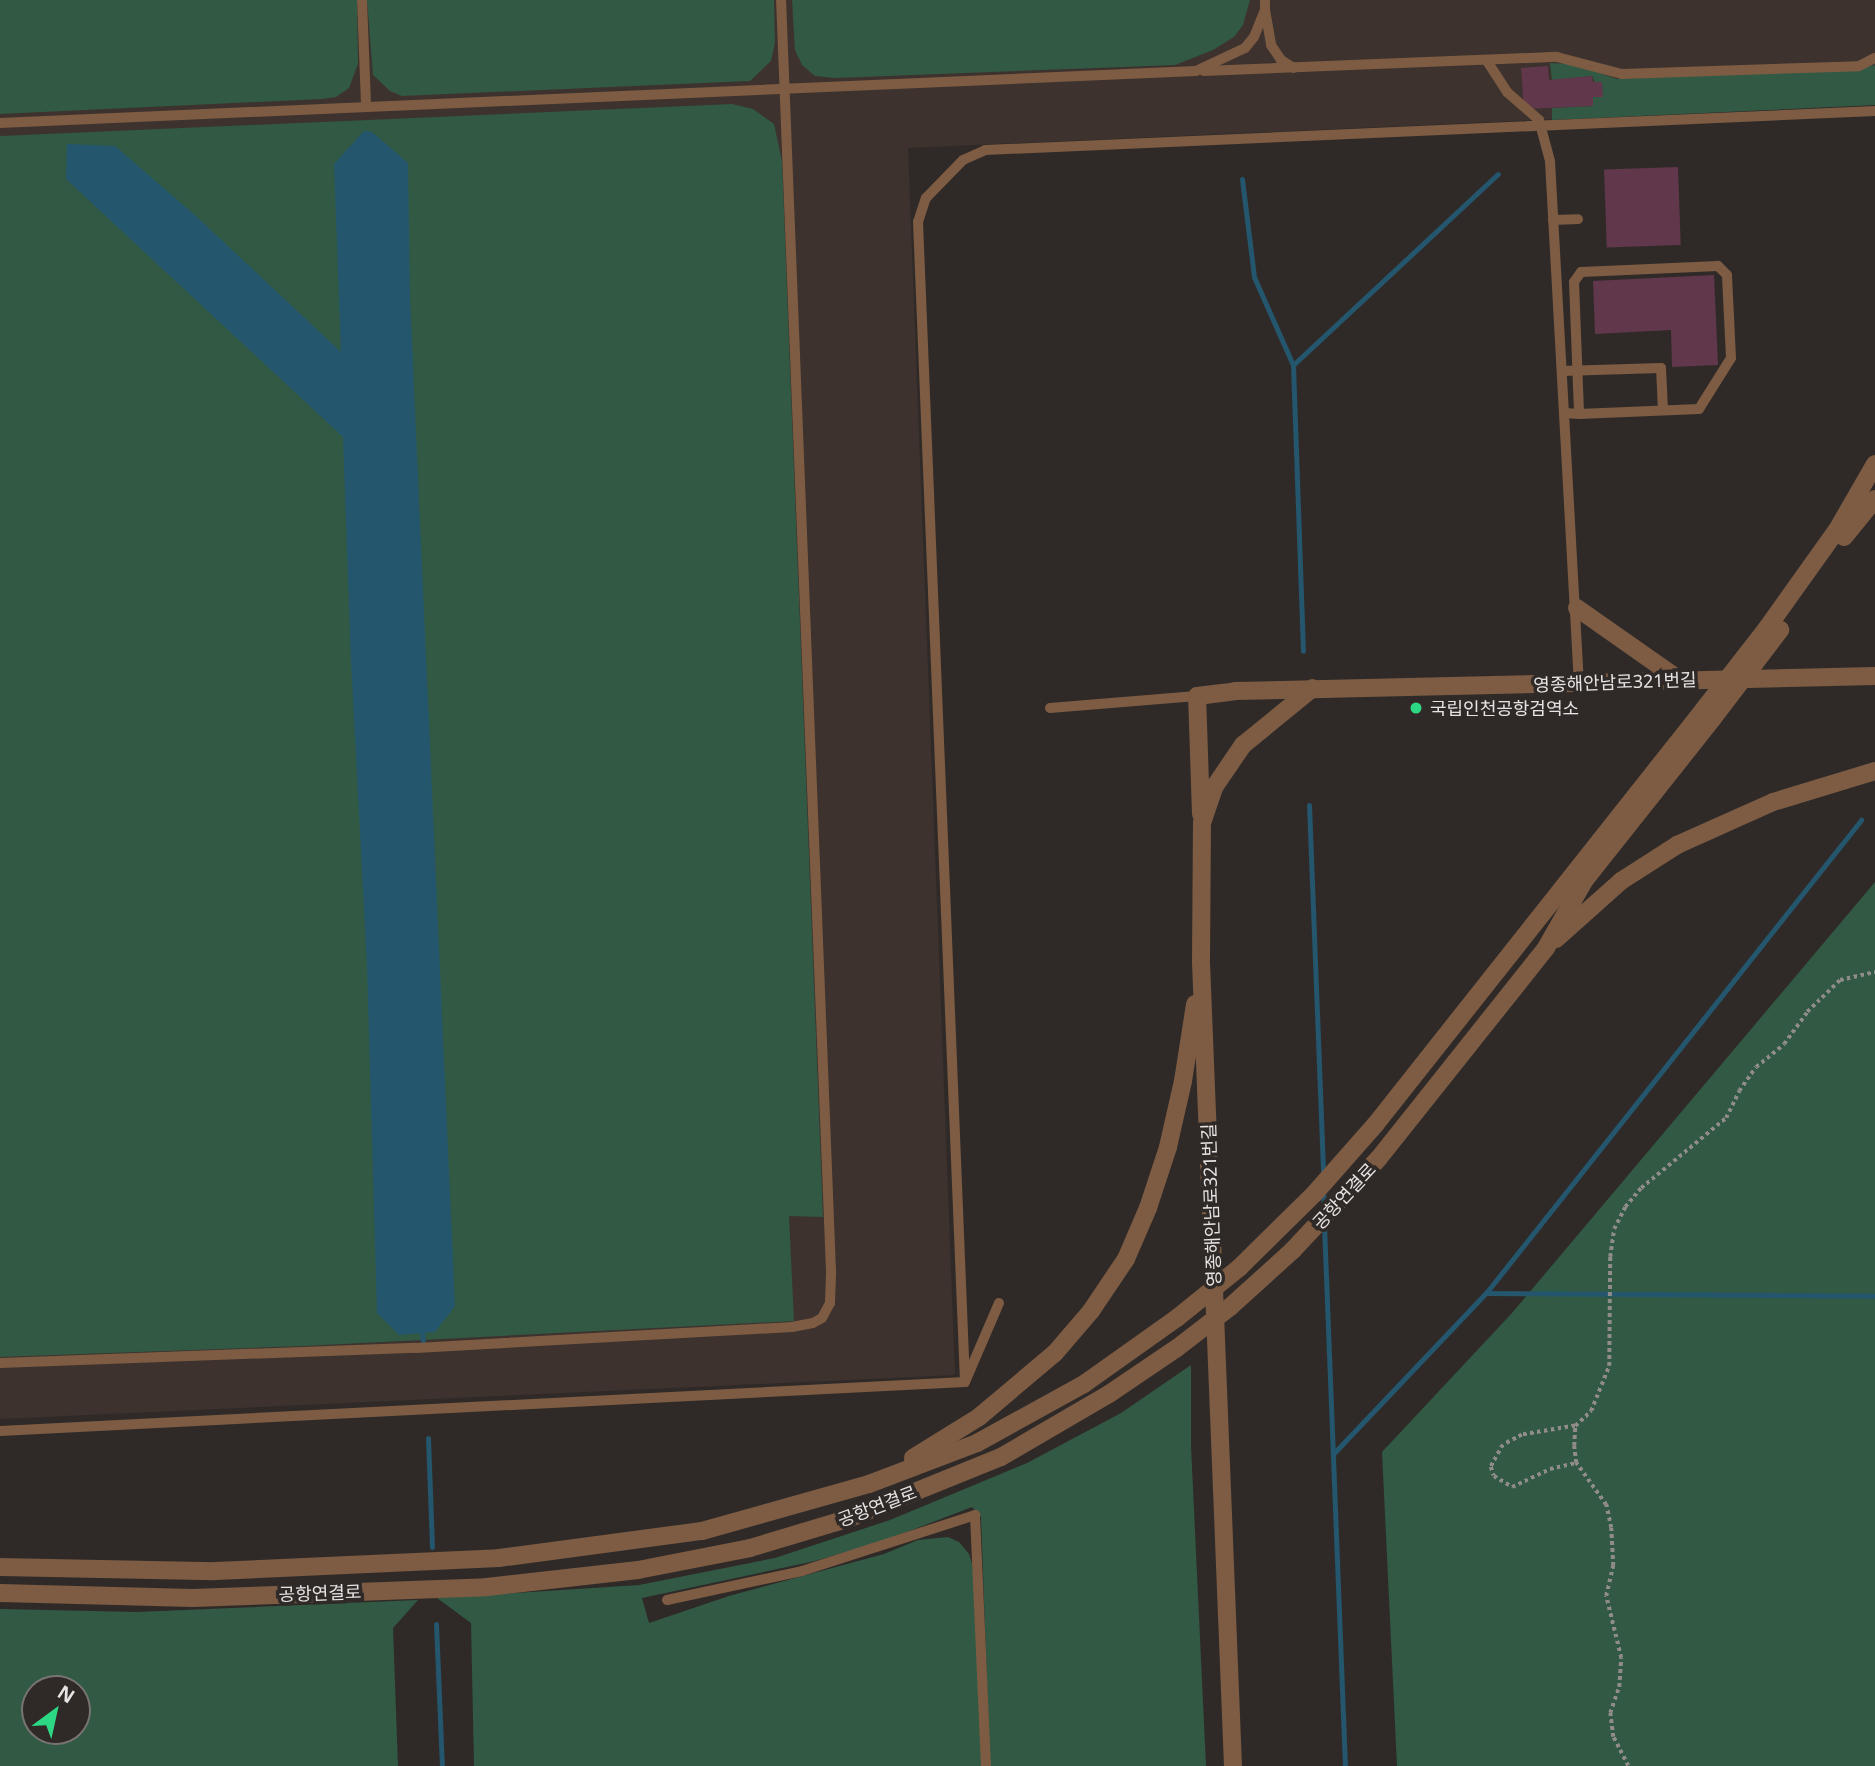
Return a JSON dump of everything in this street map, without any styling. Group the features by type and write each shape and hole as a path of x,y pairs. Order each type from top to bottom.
{"street":[{"path":"1773,629 1837,530 1875,464"},
{"path":"1546,948 1584,881 1705,718 1856,520 1875,499"},
{"path":"1577,608 1678,679"},
{"name":"영종해안남로321번길","path":"1197,696 1235,691 1313,688 1875,676"},
{"name":"영종해안남로321번길","path":"1233,1766 1201,962 1201,845 1207,806 1225,769 1250,738 1313,688"},
{"path":"1197,696 1201,845"},
{"name":"공항연결로","path":"0,1567 215,1571 499,1558 702,1531 869,1484 977,1443 1084,1384 1177,1318 1248,1259 1315,1193 1375,1125 1705,718"},
{"path":"1546,948 1621,881 1677,845 1773,802 1875,771"},
{"name":"공항연결로","path":"0,1593 193,1598 487,1587 638,1570 750,1548 850,1518 1001,1457 1109,1394 1177,1348 1230,1307 1293,1251 1379,1158 1546,948"},
{"path":"869,1484 970,1423 1022,1383 1055,1353 1091,1311 1126,1259 1148,1208 1168,1147 1183,1081 1201,962"}],"lane":[{"path":"362,0 366,106"},
{"path":"0,1363 416,1348 792,1326 813,1323 822,1318 830,1303 831,1271 781,0"},
{"path":"1196,71 1245,48 1254,37 1265,5"},
{"path":"1265,5 1271,45 1281,60 1295,68"},
{"path":"0,123 1557,57 1622,74 1859,66 1875,58"},
{"path":"1487,61 1507,92 1539,120 1550,161 1577,608 1579,684"},
{"path":"964,1382 918,222 926,198 963,160 985,150 1875,111"},
{"path":"1553,220 1578,219"},
{"path":"1565,413 1579,414 1699,409 1731,358 1727,275 1718,266 1581,272 1574,282 1579,414"},
{"path":"1562,371 1661,368 1663,410"},
{"path":"1050,708 1197,696"},
{"path":"964,1382 999,1303"},
{"path":"0,1430 964,1382"},
{"path":"667,1600 802,1571 975,1515 986,1766"}],"path":[{"path":"1576,1463 1550,1469 1512,1487 1493,1476 1491,1467 1503,1445 1522,1435 1575,1426 1591,1411 1609,1366 1610,1257 1614,1229 1625,1207 1641,1188 1726,1118 1739,1091 1756,1068 1784,1044 1808,1012 1840,980 1875,972"},
{"path":"1575,1426 1576,1463 1606,1505 1611,1528 1613,1566 1606,1596 1621,1658 1619,1687 1610,1713 1614,1737 1628,1766"}],"shaded area":[{"path":"0,0 1875,0 1875,105 908,148 955,1375 0,1419"}],"green space":[{"path":"0,0 357,0 358,64 349,88 336,97 322,99 0,114"},
{"path":"367,0 774,0 775,43 771,61 750,81 402,96 390,91 373,75"},
{"path":"792,0 1250,0 1243,25 1234,37 1213,50 1175,65 835,78 815,76 802,65 795,50"},
{"path":"1550,63 1572,64 1617,79 1857,69 1875,65 1875,105 1552,120 1552,108 1593,106 1593,97 1602,97 1592,76 1552,80"},
{"path":"732,104 753,109 774,124 782,161 823,1217 789,1216 794,1321 304,1346 0,1357 0,136"},
{"path":"1875,882 1875,1766 1397,1766 1382,1452 1512,1313"},
{"path":"1191,1365 1191,1446 1206,1766 990,1766 981,1517 972,1507 886,1540 815,1561 642,1598 649,1623 729,1596 884,1554 918,1540 948,1537 959,1542 969,1554 975,1573 983,1766 474,1766 471,1623 437,1598 639,1585 775,1558 890,1520 1027,1463 1121,1413"},
{"path":"418,1600 393,1628 398,1766 0,1766 0,1609 137,1612"}],"water":[{"path":"364,131 372,132 408,163 410,298 455,1306 435,1332 399,1335 377,1313 367,966 351,661 343,437 66,179 67,144 115,146 197,217 341,352 334,164"}],"building":[{"path":"1548,66 1549,80 1592,76 1593,82 1602,82 1603,97 1593,97 1593,106 1524,109 1521,68"},
{"path":"1678,167 1681,245 1607,248 1604,170"},
{"path":"1714,275 1718,365 1672,367 1671,330 1595,334 1593,281"}],"waterway":[{"path":"1293,365 1498,174"},
{"path":"1242,179 1254,277 1293,365 1303,651"},
{"path":"1309,805 1323,1177"},
{"path":"1333,1454 1486,1293 1861,820"},
{"path":"1323,1190 1324,1212"},
{"path":"1324,1225 1345,1766"},
{"path":"1486,1293 1875,1296"},
{"path":"422,1329 423,1342"},
{"path":"428,1438 432,1547"},
{"path":"436,1624 442,1766"}],"place":[{"name":"국립인천공항검역소","path":"1416,708"}]}
